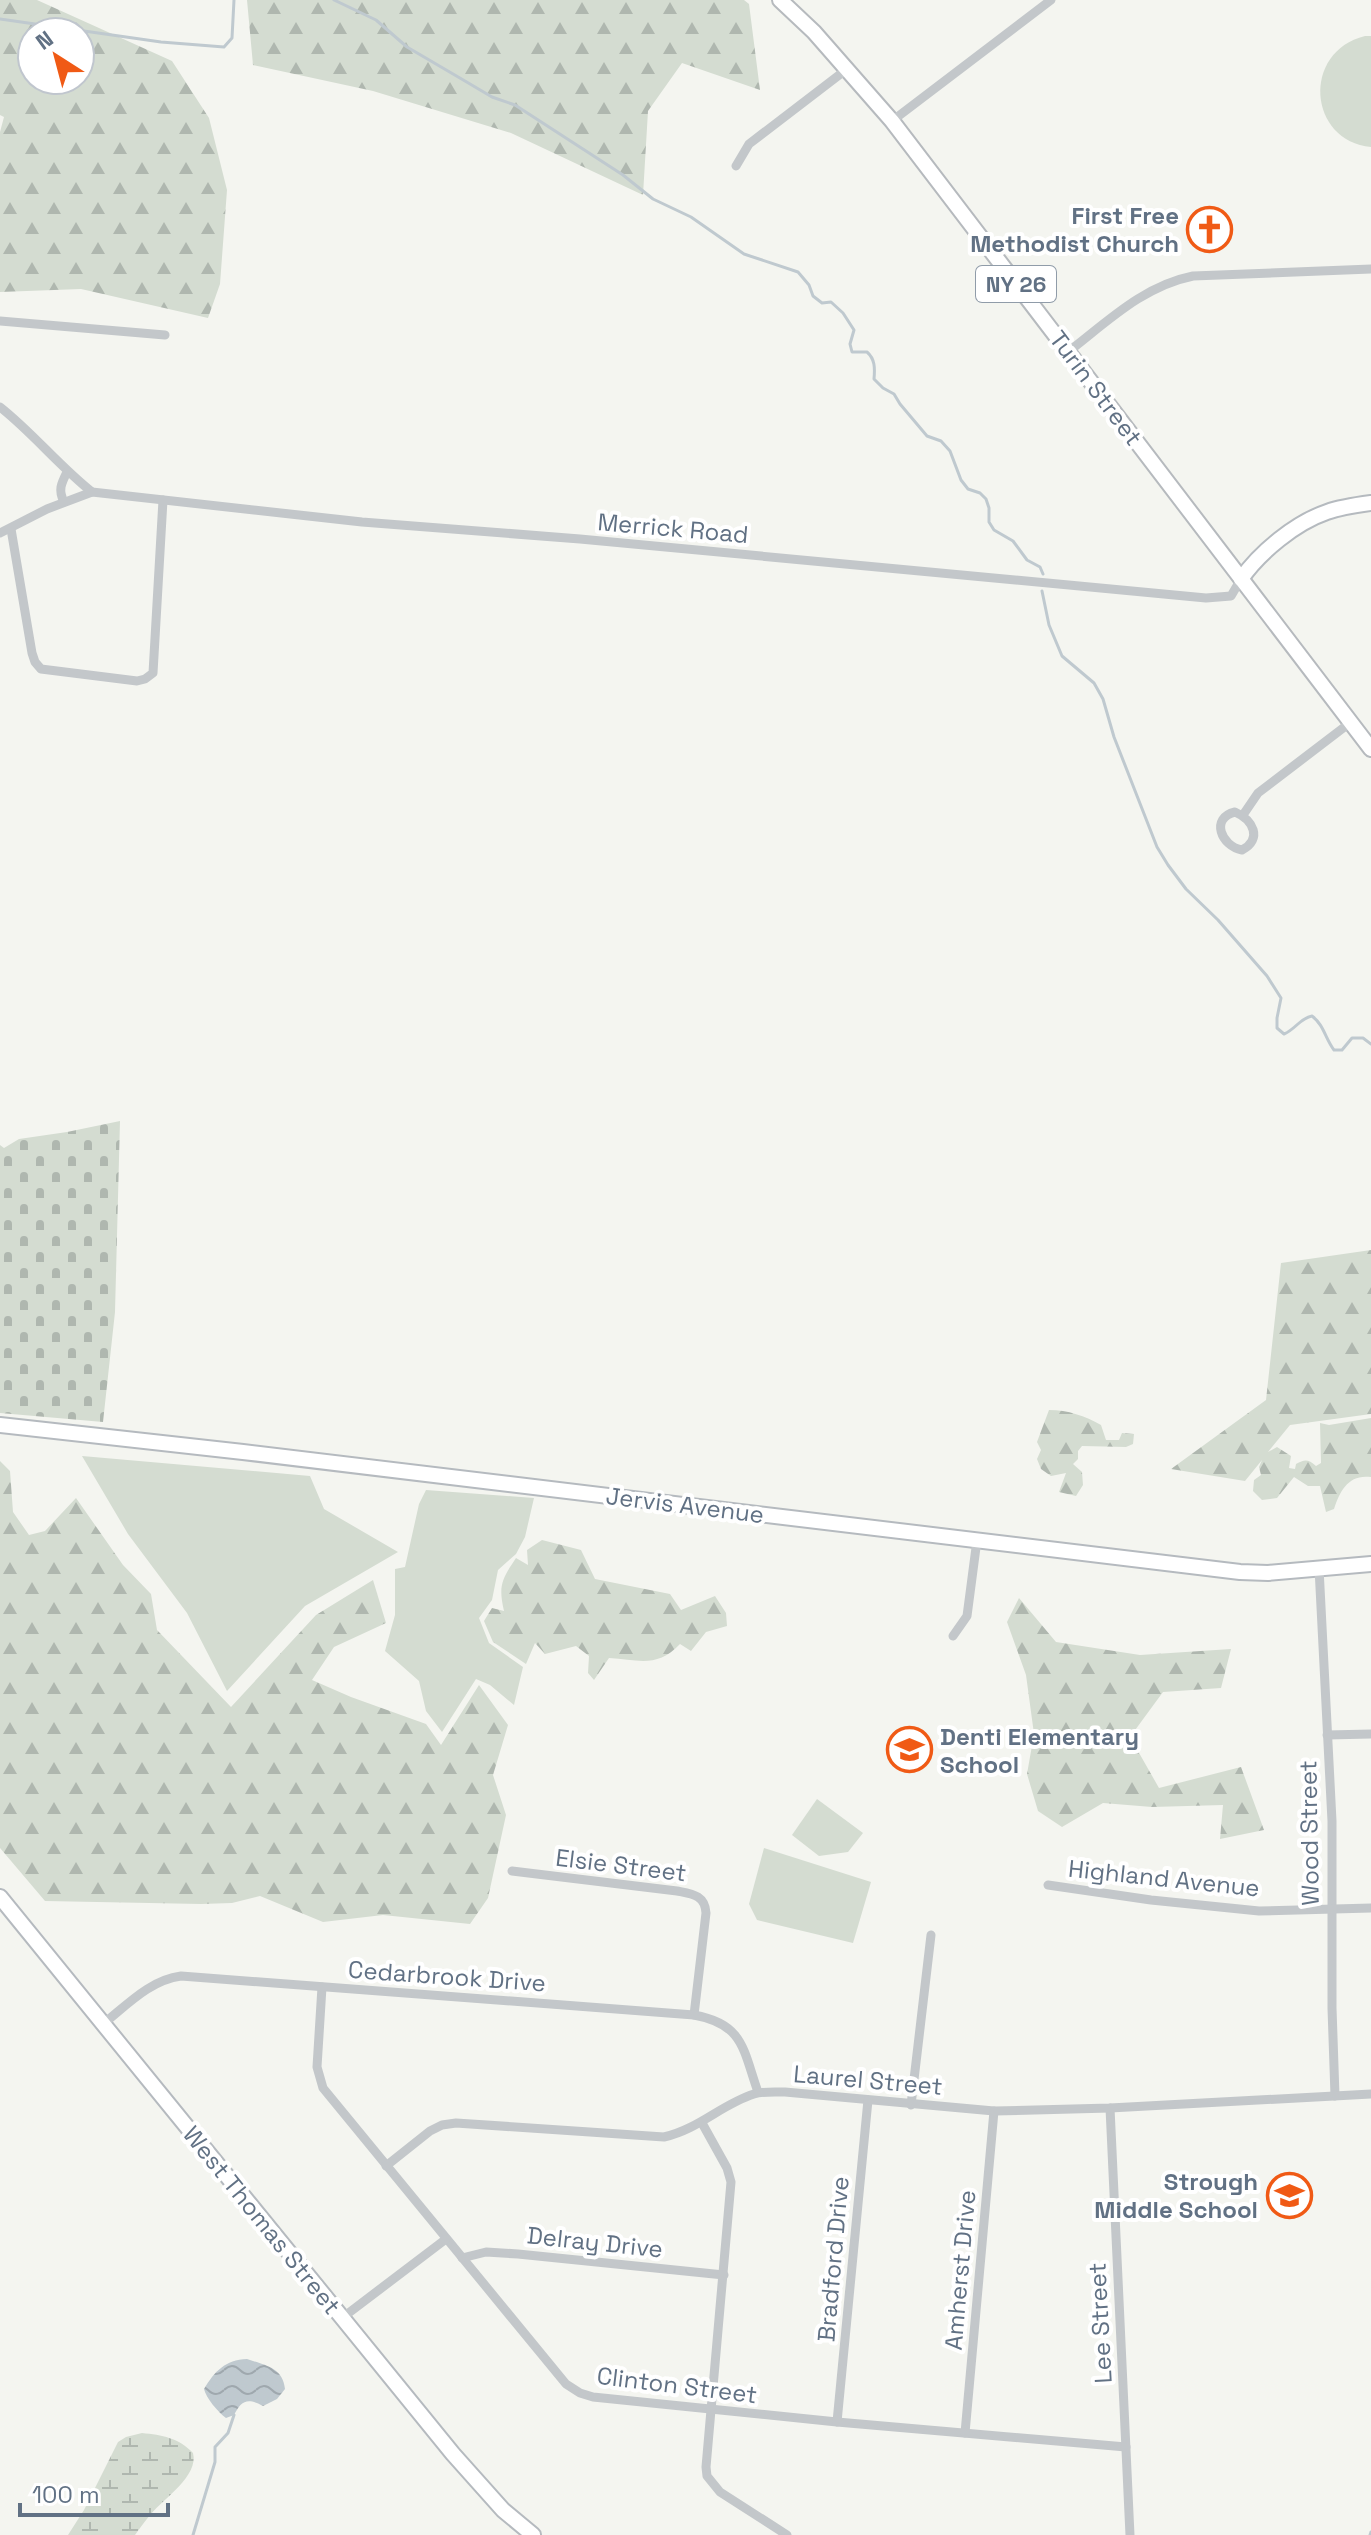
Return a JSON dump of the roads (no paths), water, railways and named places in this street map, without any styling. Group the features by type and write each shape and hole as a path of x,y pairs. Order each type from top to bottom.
{"street":[{"name":"Turin Street","path":"780,0 814,32 892,121 1371,749"},
{"path":"892,121 1051,0"},
{"path":"736,166 749,144 847,69"},
{"path":"1068,352 1131,303 1172,281 1193,276 1371,269"},
{"path":"0,321 165,335"},
{"path":"0,407 20,422 67,472 92,492"},
{"path":"64,502 59,493 67,472"},
{"path":"0,533 92,492"},
{"name":"Merrick Road","path":"92,492 362,522 580,539 1206,598 1231,596 1241,579"},
{"path":"11,529 35,662 41,669 137,681 153,673 163,500"},
{"path":"1241,579 1252,563 1313,518 1328,511 1371,503"},
{"path":"1243,815 1258,793 1351,722"},
{"name":"Jervis Avenue","path":"0,1425 1240,1572 1268,1573 1371,1564"},
{"path":"953,1636 967,1616 977,1540"},
{"name":"Wood Street","path":"1319,1568 1332,1821 1335,2096"},
{"path":"1327,1735 1371,1734"},
{"name":"Elsie Street","path":"512,1871 677,1891 700,1897 705,1903 706,1913 694,2015"},
{"name":"Highland Avenue","path":"1048,1885 1259,1911 1371,1908"},
{"name":"West Thomas Street","path":"0,1897 453,2454 503,2510 533,2535"},
{"path":"911,2105 931,1935"},
{"name":"Cedarbrook Drive","path":"103,2024 148,1988 167,1978 181,1976 694,2015 714,2019 728,2027 743,2050 758,2092"},
{"name":"Clinton Street","path":"322,1987 317,2067 323,2088 566,2384 580,2393 711,2410 1126,2447"},
{"name":"Laurel Street","path":"386,2166 442,2125 456,2123 561,2129 652,2138 679,2134 758,2092 994,2111 1371,2094"},
{"name":"Bradford Drive","path":"837,2422 868,2100"},
{"name":"Lee Street","path":"1110,2108 1130,2535"},
{"name":"Amherst Drive","path":"965,2433 994,2111"},
{"path":"702,2123 727,2168 731,2182 707,2476 720,2492 787,2535"},
{"path":"342,2318 446,2239"},
{"name":"Delray Drive","path":"462,2258 486,2252 724,2275"}],"water":[{"path":"247,2359 277,2371 285,2389 277,2399 263,2406 245,2402 234,2415 226,2418 213,2405 204,2389 221,2368"}],"waterway":[{"path":"0,19 161,42 224,47 232,38 234,0"},
{"path":"334,0 376,20 407,47 492,97 515,105 623,175 653,199 691,217 744,254 798,272 809,285 813,296 822,303 831,302 843,313 854,330 850,344 852,352 867,352 870,355 874,364 874,379 894,394 927,436 941,441 950,451 961,480 968,489 986,499 989,522 994,530 1013,541 1027,560 1040,567 1043,574"},
{"path":"1042,591 1049,625 1062,656 1094,683 1103,699 1114,737 1157,847 1186,889 1267,976 1281,998 1277,1028 1284,1034 1312,1016 1334,1050 1342,1050 1352,1038 1363,1038 1371,1044"},
{"path":"193,2535 215,2462 215,2447 228,2433 234,2415"}],"place":[{"name":"First Free Methodist Church","path":"1210,229"},
{"name":"Denti Elementary School","path":"909,1750"},
{"name":"Strough Middle School","path":"1289,2195"}]}
